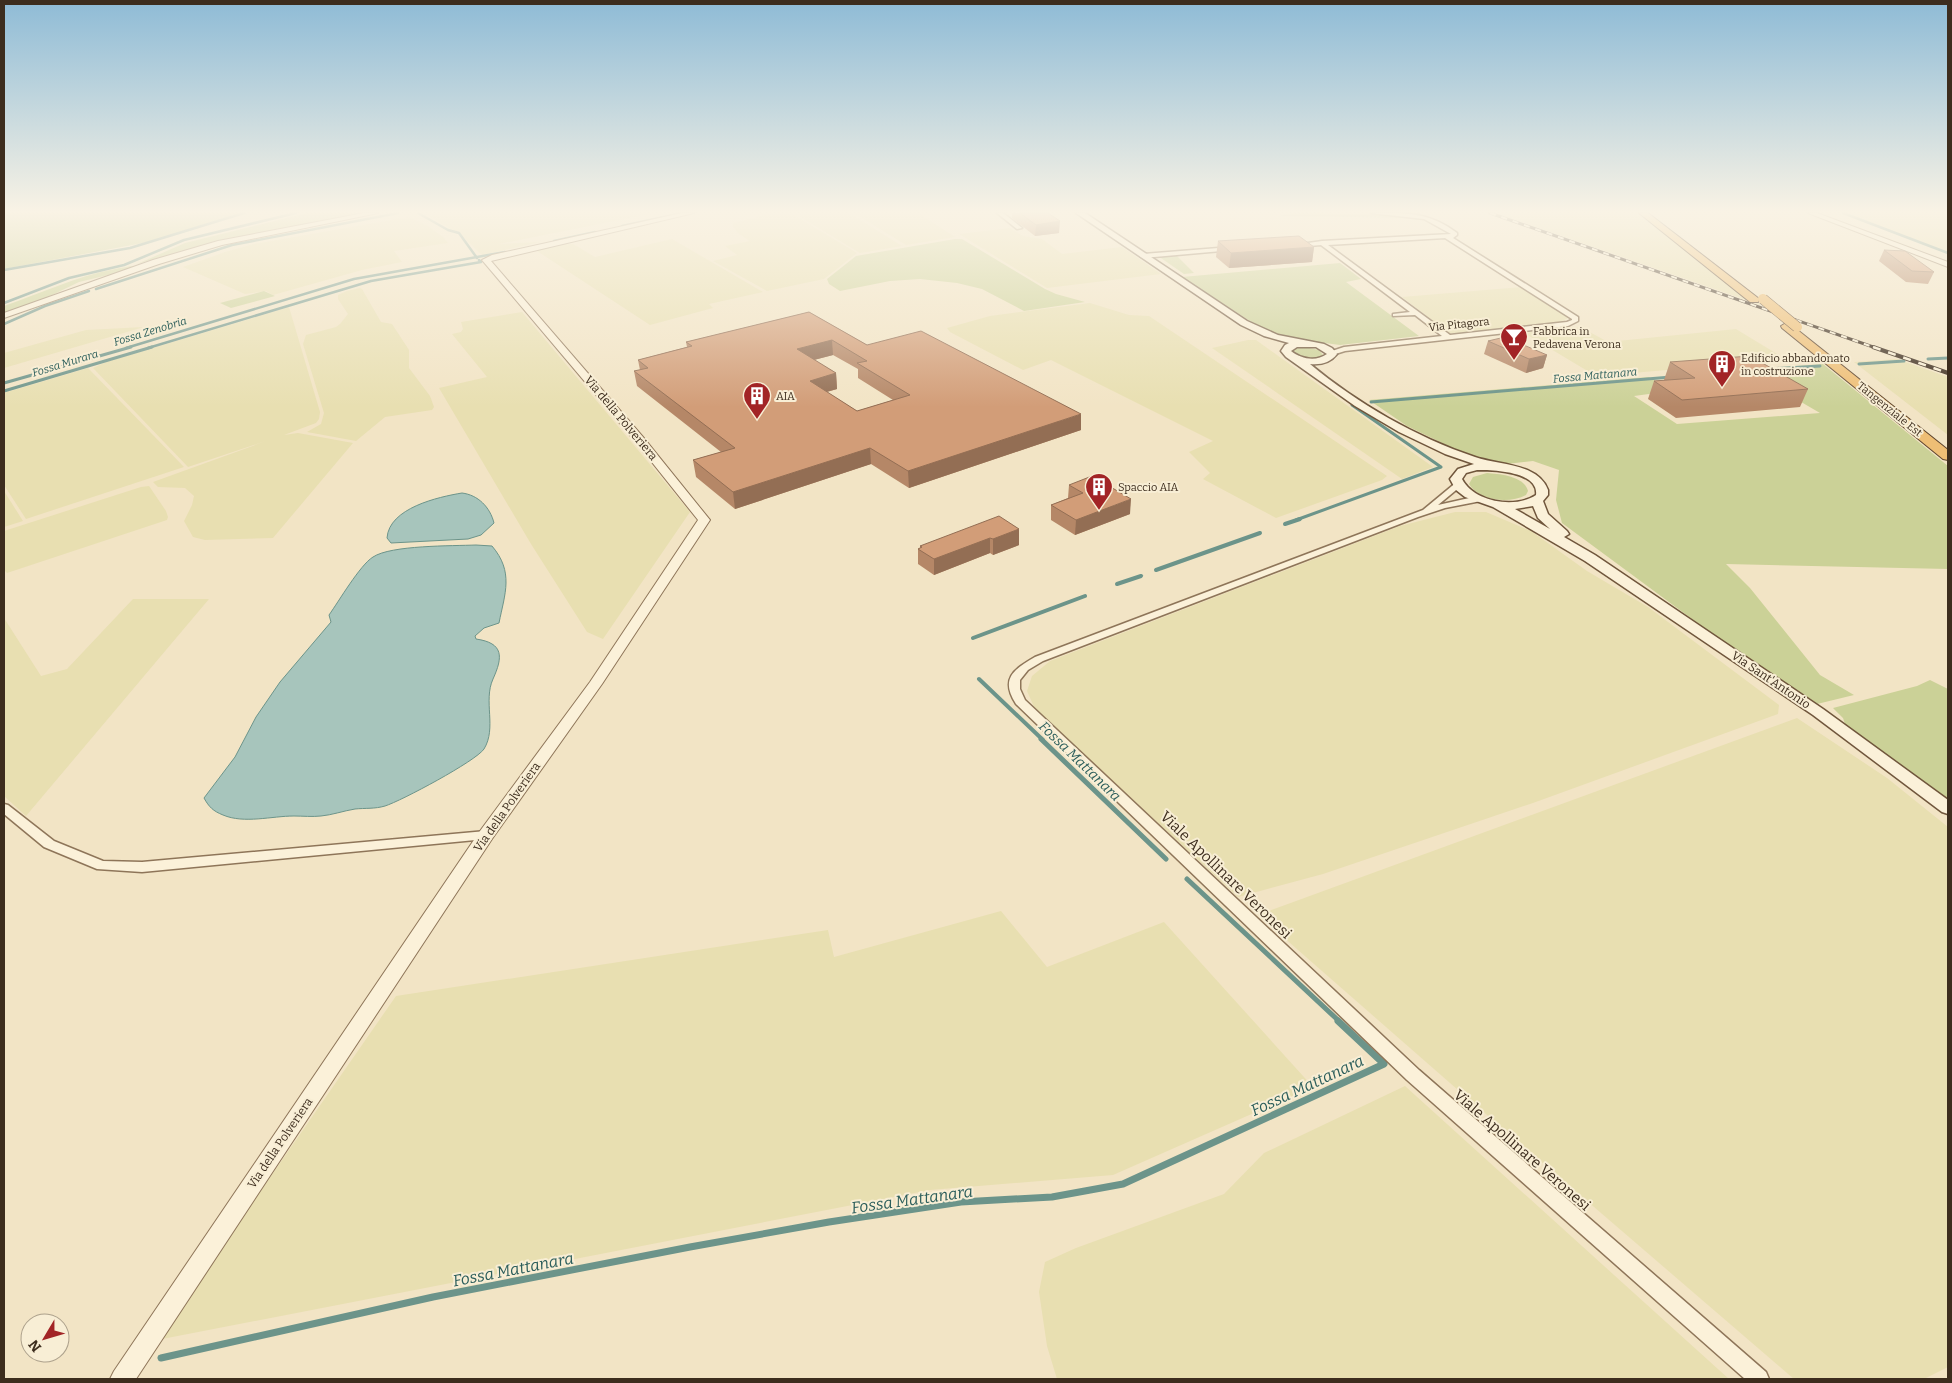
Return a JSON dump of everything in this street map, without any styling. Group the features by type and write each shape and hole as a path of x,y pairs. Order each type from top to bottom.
{"highway":[{"name":"Tangenziale Est","path":"1728,278 1948,445"},
{"name":"Tangenziale Est","path":"1731,278 1758,300"},
{"name":"Tangenziale Est","path":"1792,326 1948,456"}],"main road":[{"name":"Via Sant'Antonio","path":"1175,278 1244,323 1266,335 1323,347 1329,357 1317,366 1332,384"},
{"name":"Via Sant'Antonio","path":"1244,323 1259,336 1286,349 1288,355 1296,358 1317,375 1386,420 1437,446 1478,463 1522,473 1539,484 1543,490 1542,495 1537,500 1519,505 1495,503 1478,498 1462,489 1451,461 1437,446"},
{"name":"Via Sant'Antonio","path":"1286,349 1296,344 1308,344"},
{"path":"1296,358 1314,361 1329,357"},
{"name":"Via Sant'Antonio","path":"1458,479 1469,468 1497,467"},
{"name":"Via Sant'Antonio","path":"1537,500 1542,515 1590,558"},
{"name":"Via Sant'Antonio","path":"1495,503 1590,558 1818,712 1948,808"}],"street":[{"path":"4,316 112,278"},
{"name":"Via della Polveriera","path":"122,1379 486,835 595,684 704,520 535,316 500,278"},
{"path":"1369,278 1448,337"},
{"name":"Via Pitagora","path":"1323,347 1344,349 1568,324 1576,321 1575,316 1514,278"},
{"path":"1395,315 1417,313"},
{"name":"Via Pitagora","path":"1329,357 1344,349"},
{"name":"Viale Apollinare Veronesi","path":"1422,513 1458,479"},
{"name":"Viale Apollinare Veronesi","path":"1478,498 1422,513 1039,659 1024,668 1014,679 1014,689 1020,702 1413,1075 1759,1379"},
{"path":"4,808 49,844 102,866 142,867 486,835"}],"shaded area":[{"path":"207,278 335,278 273,295 266,291 245,294"},
{"path":"578,278 738,278 763,292 709,304 713,308 650,325"},
{"path":"743,278 826,278 824,279 767,291"},
{"path":"1030,278 1132,278 1047,288"},
{"path":"1682,278 1725,278 1761,305"},
{"path":"1522,287 1570,317 1560,322 1450,334 1402,297"},
{"path":"360,288 381,322 392,324 409,350 409,368 430,396 434,407 432,410 385,417 356,441 307,432 321,424 324,413 303,344 306,335 336,327 340,324 348,314 338,299 338,295"},
{"path":"1090,303 1129,315 1149,316 1387,476 1382,480 1276,518 1203,479 1210,473 1189,452 1213,441 1051,360 1023,370 950,332 947,328 990,316"},
{"path":"289,307 320,412 316,423 284,435 298,433 353,443 273,538 205,540 193,537 184,521 194,496 185,488 158,487 153,482 266,441 188,467 93,368 106,362"},
{"path":"522,312 690,512 603,639 587,632 531,544 439,388 487,377 452,334 461,332 463,329 461,322"},
{"path":"144,327 4,368 4,353 86,330"},
{"path":"1574,327 1584,329 1608,342 1736,329 1787,360 1596,376 1524,333"},
{"path":"1256,340 1433,467 1402,479 1212,348"},
{"path":"1897,359 1948,377 1948,435 1854,362"},
{"path":"88,368 184,467 26,519 4,485 4,393"},
{"path":"149,486 166,511 167,520 7,573 4,570 4,531"},
{"path":"4,491 23,521 4,527"},
{"path":"1455,512 1486,512 1531,531 1587,571 1648,607 1779,705 1778,714 1533,803 1323,874 1238,897 1035,709 1027,691 1032,676 1050,661 1400,526"},
{"path":"133,599 209,599 26,816 4,796 4,618 41,676 67,669"},
{"path":"1797,718 1887,778 1948,827 1948,1367 1924,1379 1794,1379 1258,915"},
{"path":"1001,911 1047,967 1164,922 1313,1087 1113,1175 930,1190 157,1340 396,996 828,930 834,957"},
{"path":"1405,1086 1729,1379 1057,1379 1047,1346 1039,1292 1045,1262 1076,1248 1224,1194 1264,1153"}],"green space":[{"path":"82,278 98,278 79,282 46,298 4,313 4,306"},
{"path":"1026,278 1056,294 1085,302 1024,311 982,289 957,283 920,279 890,281 840,291 829,284 827,279"},
{"path":"1183,278 1359,278 1361,279 1346,282 1419,336 1340,345 1288,338 1267,332"},
{"path":"264,291 275,296 231,308 220,303"},
{"path":"1305,347 1319,350 1323,355 1311,359 1291,353 1293,349"},
{"path":"1823,364 1948,466 1948,569 1726,564 1750,588 1820,675 1854,695 1817,704 1715,636 1562,523 1556,500 1559,470 1533,461 1506,464 1467,455 1407,426 1369,400 1649,377 1671,391 1634,396 1677,424 1820,413 1746,370"},
{"path":"1487,473 1505,475 1517,479 1526,486 1528,491 1526,495 1503,500 1480,494 1469,484 1473,477"},
{"path":"1930,680 1948,689 1948,804 1846,727 1843,718 1833,708 1917,686"}],"water":[{"path":"462,493 478,499 490,512 494,523 481,535 468,539 391,543 387,538 390,528 396,519 405,512 428,501"},
{"path":"476,545 492,546 503,565 506,583 499,623 484,628 475,636 476,639 492,644 499,652 498,664 490,687 488,741 478,755 438,780 394,803 381,807 355,809 321,816 240,819 231,818 220,813 208,804 204,798 235,757 256,717 280,682 331,622 329,615 356,575 368,561 382,553 393,550"}],"building":[{"path":"809,312 867,345 921,331 1081,414 908,471 870,448 733,492 693,460 735,448 634,371 648,368 638,360 692,346 686,342","holes":["832,340 867,361 857,363 910,395 857,411 810,381 836,373 797,349"]},
{"path":"1505,337 1547,355 1529,359 1488,341"},
{"path":"1750,356 1808,389 1682,400 1654,381 1695,378 1670,362"},
{"path":"1092,476 1131,499 1076,520 1051,505 1083,493 1069,485"},
{"path":"999,516 1019,529 934,559 918,549 922,547 920,546"}],"waterway":[{"path":"4,303 71,278"},
{"path":"96,289 131,278"},
{"name":"Fossa Zenobria","path":"126,348 362,278"},
{"name":"Fossa Murara","path":"148,348 371,281 391,278"},
{"path":"4,324 45,306 89,291"},
{"name":"Fossa Zenobria","path":"4,383 131,347"},
{"name":"Fossa Murara","path":"4,391 152,347"},
{"name":"Fossa Mattanara","path":"1928,359 1948,358"},
{"name":"Fossa Mattanara","path":"1859,364 1904,361"},
{"name":"Fossa Mattanara","path":"1768,369 1820,366"},
{"name":"Fossa Mattanara","path":"1371,402 1671,377"},
{"name":"Fossa Mattanara","path":"1296,520 1441,467 1352,405"},
{"name":"Fossa Mattanara","path":"1285,524 1300,519"},
{"name":"Fossa Mattanara","path":"1156,570 1260,533"},
{"name":"Fossa Mattanara","path":"1117,584 1141,576"},
{"name":"Fossa Mattanara","path":"973,638 1085,596"},
{"name":"Fossa Mattanara","path":"979,679 1043,740"},
{"name":"Fossa Mattanara","path":"1041,739 1166,859"},
{"name":"Fossa Mattanara","path":"1187,879 1340,1022"},
{"name":"Fossa Mattanara","path":"161,1358 433,1297 690,1247 829,1222 961,1202 1052,1197 1123,1184 1384,1064 1338,1021"}],"railway":[{"path":"1675,278 1876,348"},
{"path":"1873,347 1948,373"}],"place":[{"name":"Fabbrica in Pedavena Verona","path":"1514,361"},
{"name":"Edificio abbandonato in costruzione","path":"1722,388"},
{"name":"AIA","path":"757,420"},
{"name":"Spaccio AIA","path":"1099,511"}]}
